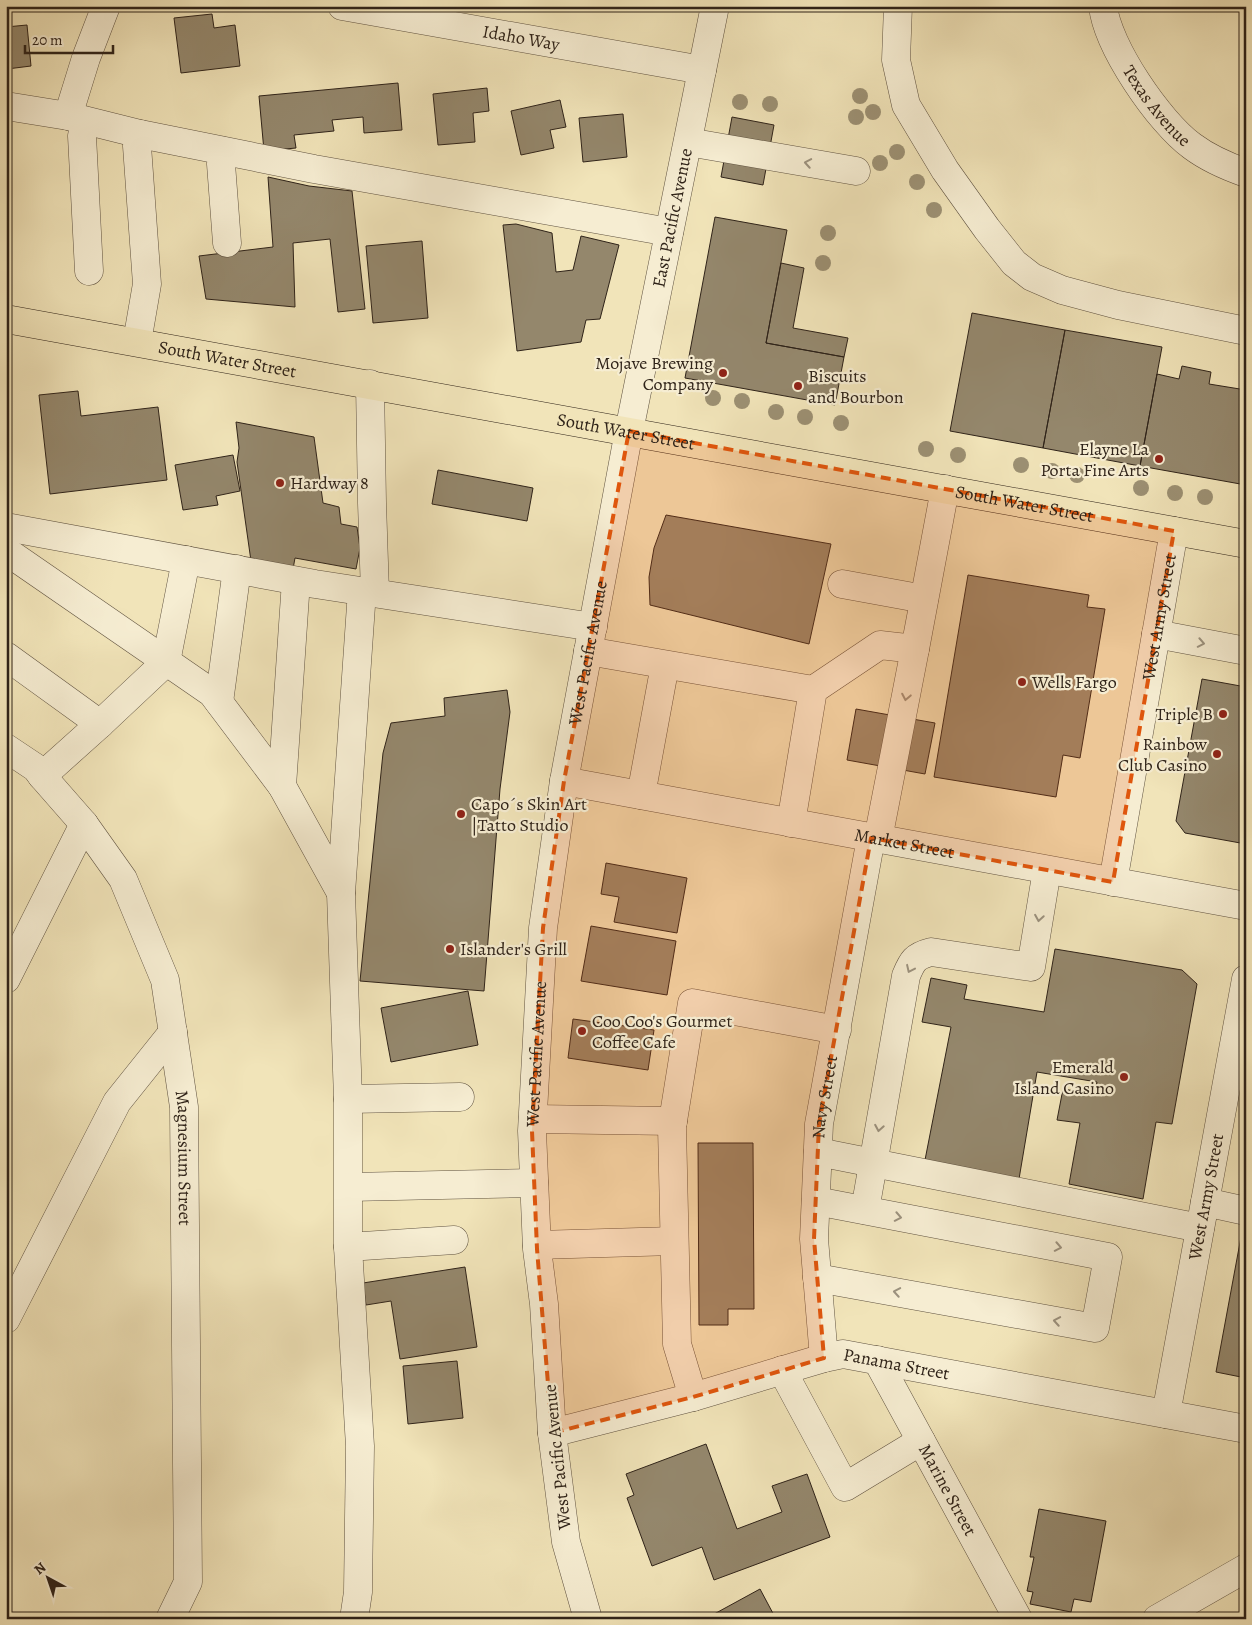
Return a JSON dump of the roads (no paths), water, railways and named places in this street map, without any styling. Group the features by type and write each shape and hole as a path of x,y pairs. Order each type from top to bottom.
{"main road":[{"name":"South Water Street","path":"6,318 1246,544"}],"street":[{"path":"89,271 82,136 77,119 86,58 106,6"},
{"name":"Idaho Way","path":"342,6 702,70"},
{"name":"East Pacific Avenue","path":"629,431 715,6"},
{"path":"898,6 896,60 906,105 945,170 1014,263 1032,277 1062,290 1118,305 1246,331"},
{"name":"Texas Avenue","path":"1103,6 1104,16 1119,53 1157,112 1190,145 1224,166 1246,173"},
{"path":"6,106 77,119 223,151 311,177 669,232"},
{"path":"137,342 148,284 137,146 140,134"},
{"path":"688,142 856,171"},
{"path":"223,151 221,164 227,243"},
{"path":"354,1619 358,1592 360,1446 348,1247 350,1188 341,893 369,592 372,503 370,384"},
{"name":"West Pacific Avenue","path":"588,1619 566,1542 552,1433 544,1304 537,1245 533,1119 543,928 564,782 629,431"},
{"name":"Navy Street","path":"824,1358 814,1239 819,1124 874,838 915,649 945,489"},
{"path":"6,527 296,581 369,592 590,639 665,665 813,690 880,645 915,649"},
{"name":"West Army Street","path":"1113,882 1174,531"},
{"path":"6,551 212,693 282,786 341,893"},
{"path":"42,776 166,662 186,560"},
{"path":"219,702 237,570"},
{"path":"282,786 296,581"},
{"path":"842,584 924,599"},
{"path":"1156,634 1246,651"},
{"path":"6,656 100,724"},
{"path":"641,795 665,665"},
{"path":"791,823 813,690"},
{"name":"Magnesium Street","path":"6,748 36,768 84,824 123,879 165,980 184,1107 188,1582 170,1619"},
{"name":"Market Street","path":"564,782 1246,906"},
{"path":"6,979 84,824"},
{"path":"864,1210 906,976 911,964 920,955 931,952 1031,967 1047,870"},
{"name":"West Army Street","path":"1166,1414 1246,979"},
{"path":"693,1397 677,1344 673,1121 692,1003 836,1030"},
{"path":"6,1319 117,1102 173,1032"},
{"path":"348,1099 460,1097"},
{"path":"533,1119 673,1121"},
{"path":"818,1152 873,1163 1203,1215 1246,1211"},
{"path":"350,1188 534,1183"},
{"path":"816,1201 1108,1257 1095,1328 817,1278"},
{"path":"348,1247 454,1240"},
{"path":"537,1245 674,1241"},
{"name":"Panama Street","path":"552,1433 693,1397 843,1354 1246,1429"},
{"name":"Marine Street","path":"877,1360 1018,1619"},
{"path":"782,1370 845,1487 922,1442"},
{"path":"1157,1619 1246,1568"}],"place":[{"name":"Mojave Brewing Company","path":"723,373"},
{"name":"Biscuits and Bourbon","path":"798,386"},
{"name":"Elayne La Porta Fine Arts","path":"1159,459"},
{"name":"Hardway 8","path":"280,483"},
{"name":"Wells Fargo","path":"1022,682"},
{"name":"Triple B","path":"1223,714"},
{"name":"Rainbow Club Casino","path":"1217,754"},
{"name":"Capo´s Skin Art |Tatto Studio","path":"461,814"},
{"name":"Islander's Grill","path":"450,949"},
{"name":"Coo Coo's Gourmet Coffee Cafe","path":"582,1031"},
{"name":"Emerald Island Casino","path":"1124,1077"}]}
